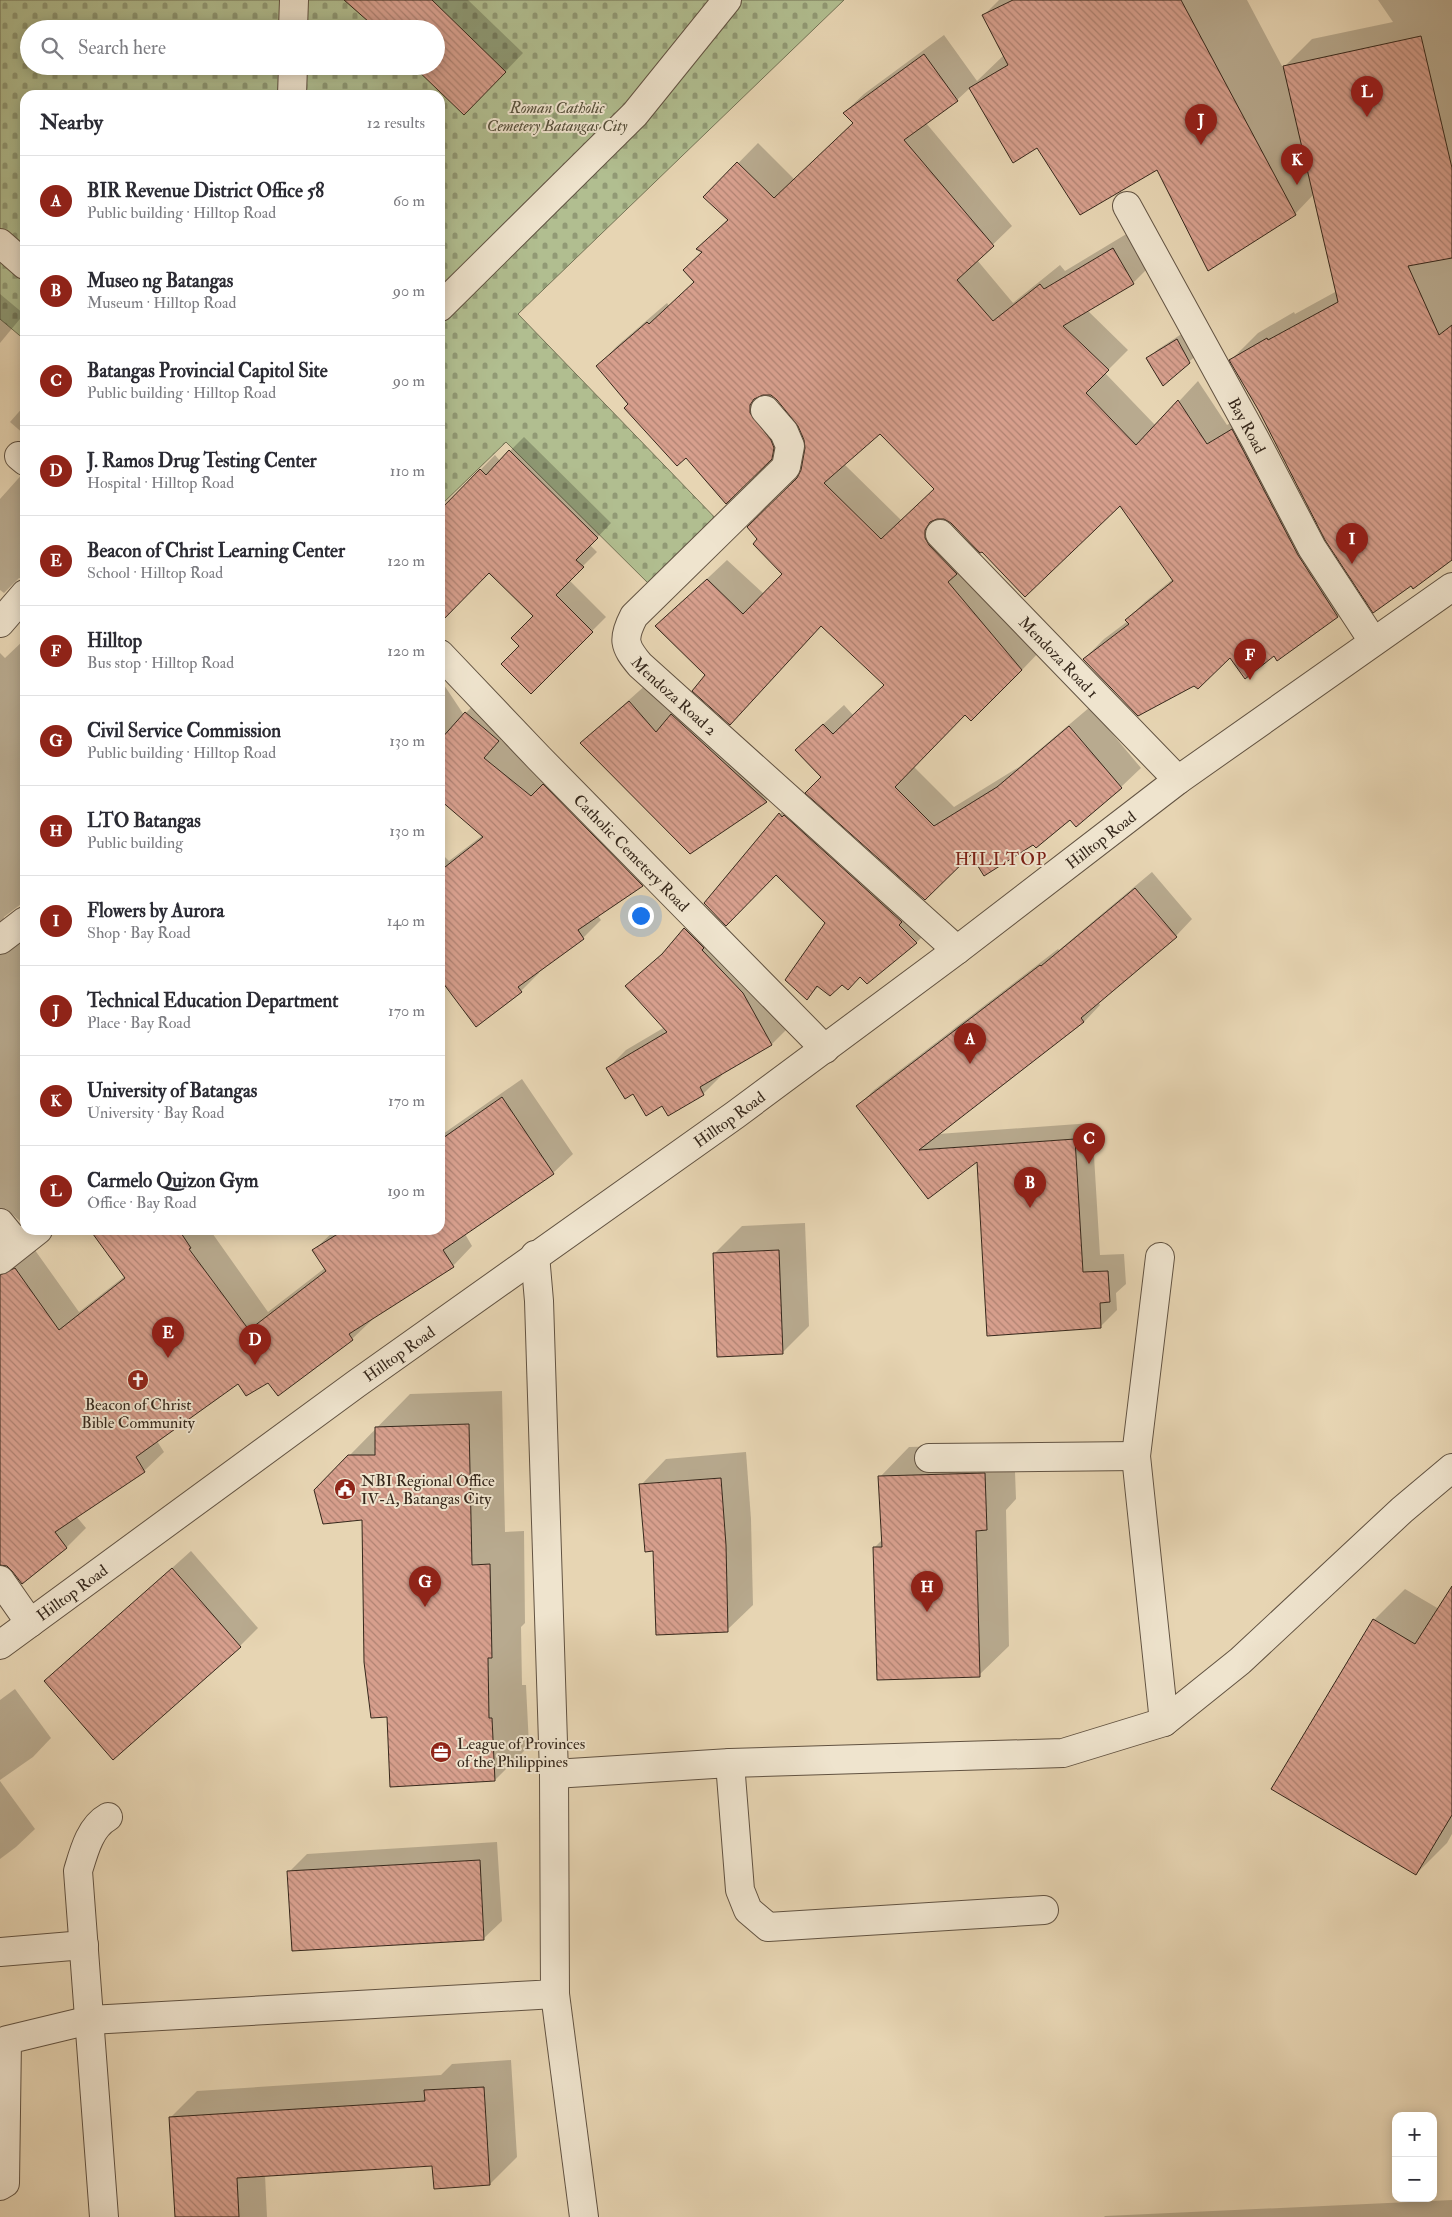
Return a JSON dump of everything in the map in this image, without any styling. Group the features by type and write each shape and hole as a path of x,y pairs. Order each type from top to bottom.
{"street":[{"path":"293,20 294,0"},
{"path":"445,302 635,114 727,0"},
{"path":"292,90 293,75"},
{"name":"Bay Road","path":"1127,206 1256,441 1312,548 1373,641"},
{"path":"0,243 20,261"},
{"name":"Mendoza Road 2","path":"765,410 784,432 790,446 786,467 634,616 625,633 628,651 640,665 957,950"},
{"name":"Mendoza Road 1","path":"940,534 1178,780"},
{"name":"Hilltop Road","path":"0,1645 356,1384 825,1049 1178,780 1373,641 1452,588"},
{"path":"0,623 20,600"},
{"name":"Catholic Cemetery Road","path":"445,659 546,765 825,1049"},
{"path":"0,940 20,925"},
{"path":"0,1223 19,1245"},
{"path":"535,1256 540,1320 554,1774 555,1994 584,2217"},
{"path":"1160,1257 1136,1456 1164,1722"},
{"path":"929,1458 1136,1456"},
{"path":"554,1774 730,1763 1063,1753 1164,1722 1240,1661 1402,1510 1452,1468"},
{"path":"0,1580 30,1623"},
{"path":"730,1763 740,1890 748,1910 768,1927 1044,1910"},
{"path":"104,2217 78,1871 89,1839 98,1822 108,1817"},
{"path":"0,1952 84,1945"},
{"path":"0,2186 5,2183 7,2040 90,2020 555,1994"}],"green space":[{"name":"Roman Catholic Cemetery Batangas City","path":"0,0 844,0 518,314 722,525 658,593 506,442 445,501 445,90 20,90 20,336 0,319"}],"building":[{"path":"344,0 432,0 506,72 464,115 445,97 445,90 438,90 422,75 445,75 445,20 367,20"},
{"path":"1013,0 1181,0 1296,215 1208,271 1157,170 1080,215 1037,148 1013,163 969,88 1008,65 982,15"},
{"path":"1421,36 1452,168 1452,258 1408,266 1439,335 1452,325 1452,560 1413,589 1411,586 1373,613 1325,540 1259,411 1229,360 1267,338 1268,340 1338,302 1283,66"},
{"path":"924,54 958,101 904,140 994,246 957,280 993,321 1040,284 1044,289 1113,248 1134,284 1063,326 1109,370 1086,393 1136,445 1178,400 1207,444 1232,429 1298,555 1338,617 1277,661 1274,656 1245,679 1230,658 1198,689 1194,686 1138,716 1083,659 1129,624 1125,620 1173,581 1120,506 1025,597 951,523 944,519 930,522 925,530 925,538 929,545 957,574 948,582 1022,670 971,721 965,715 895,787 934,826 997,787 1069,726 1122,788 1076,827 1070,820 1036,848 1033,845 984,876 971,855 925,900 805,793 821,777 795,750 823,724 833,734 884,685 821,626 730,725 692,691 705,675 655,626 707,579 743,614 782,574 753,544 757,539 747,527 797,478 801,470 805,448 798,426 771,395 763,395 754,399 750,405 750,413 771,440 774,448 772,459 726,504 686,458 677,466 624,408 628,404 596,366 647,322 649,324 694,282 683,270 702,252 696,249 728,220 703,197 737,162 774,198 853,123 843,113","holes":["880,434 934,489 881,539 824,483"]},
{"path":"1177,339 1190,363 1163,386 1146,358"},
{"path":"509,450 598,538 576,560 584,567 556,595 593,632 531,694 501,664 519,646 511,638 533,616 489,573 445,618 445,505 480,469 486,475"},
{"path":"629,701 656,732 671,714 767,802 690,854 580,743"},
{"path":"465,712 499,741 484,758 531,796 543,784 643,886 578,930 584,939 518,987 522,992 476,1027 445,986 445,867 483,837 445,804 445,734"},
{"path":"779,813 782,817 784,815 902,922 899,925 917,943 867,984 860,977 848,990 842,985 830,996 817,986 807,1000 785,980 825,923 776,875 726,926 704,903"},
{"path":"1135,888 1177,937 1081,1018 1084,1022 919,1150 1075,1139 1083,1272 1108,1271 1110,1302 1100,1303 1101,1328 987,1336 977,1162 928,1199 856,1106 1041,966"},
{"path":"684,928 743,993 772,1045 700,1087 704,1095 668,1116 662,1106 646,1116 633,1094 625,1099 606,1068 667,1032 625,986 662,954"},
{"path":"502,1097 554,1174 443,1250 454,1267 349,1334 353,1340 278,1396 268,1383 246,1396 238,1384 136,1457 145,1472 55,1532 67,1548 22,1584 7,1566 0,1565 0,1275 15,1268 59,1330 125,1278 94,1235 182,1235 191,1248 189,1249 249,1330 326,1271 312,1250 336,1235 445,1235 445,1137"},
{"path":"779,1250 783,1354 717,1357 713,1253"},
{"path":"469,1424 472,1565 490,1564 492,1658 488,1658 489,1718 492,1718 495,1781 390,1787 387,1717 371,1718 364,1662 362,1520 323,1524 314,1490 348,1455 375,1455 375,1427"},
{"path":"985,1473 987,1530 976,1531 980,1677 877,1680 873,1547 882,1547 878,1476"},
{"path":"721,1478 726,1545 728,1632 656,1635 653,1551 645,1552 639,1484"},
{"path":"172,1568 241,1647 113,1760 44,1681"},
{"path":"1452,1586 1452,1815 1416,1875 1271,1789 1373,1619 1415,1644"},
{"path":"480,1860 484,1940 292,1951 287,1871"},
{"path":"484,2087 490,2185 434,2189 432,2166 237,2178 239,2217 175,2217 169,2117 425,2101 424,2090"}],"place":[{"name":"Carmelo Quizon Gym","path":"1367,117"},
{"name":"Technical Education Department","path":"1201,145"},
{"name":"University of Batangas","path":"1297,185"},
{"name":"Flowers by Aurora","path":"1352,564"},
{"name":"Hilltop","path":"1250,680"},
{"name":"BIR Revenue District Office 58","path":"970,1064"},
{"name":"Batangas Provincial Capitol Site","path":"1089,1164"},
{"name":"Museo ng Batangas","path":"1030,1208"},
{"name":"Beacon of Christ Learning Center","path":"168,1358"},
{"name":"J. Ramos Drug Testing Center","path":"255,1365"},
{"name":"Beacon of Christ Bible Community","path":"138,1380"},
{"name":"NBI Regional Office IV-A, Batangas City","path":"345,1489"},
{"name":"Civil Service Commission","path":"425,1607"},
{"name":"LTO Batangas","path":"927,1612"},
{"name":"League of Provinces of the Philippines","path":"441,1752"}],"district":[{"name":"HILLTOP","path":"1001,859"}]}
